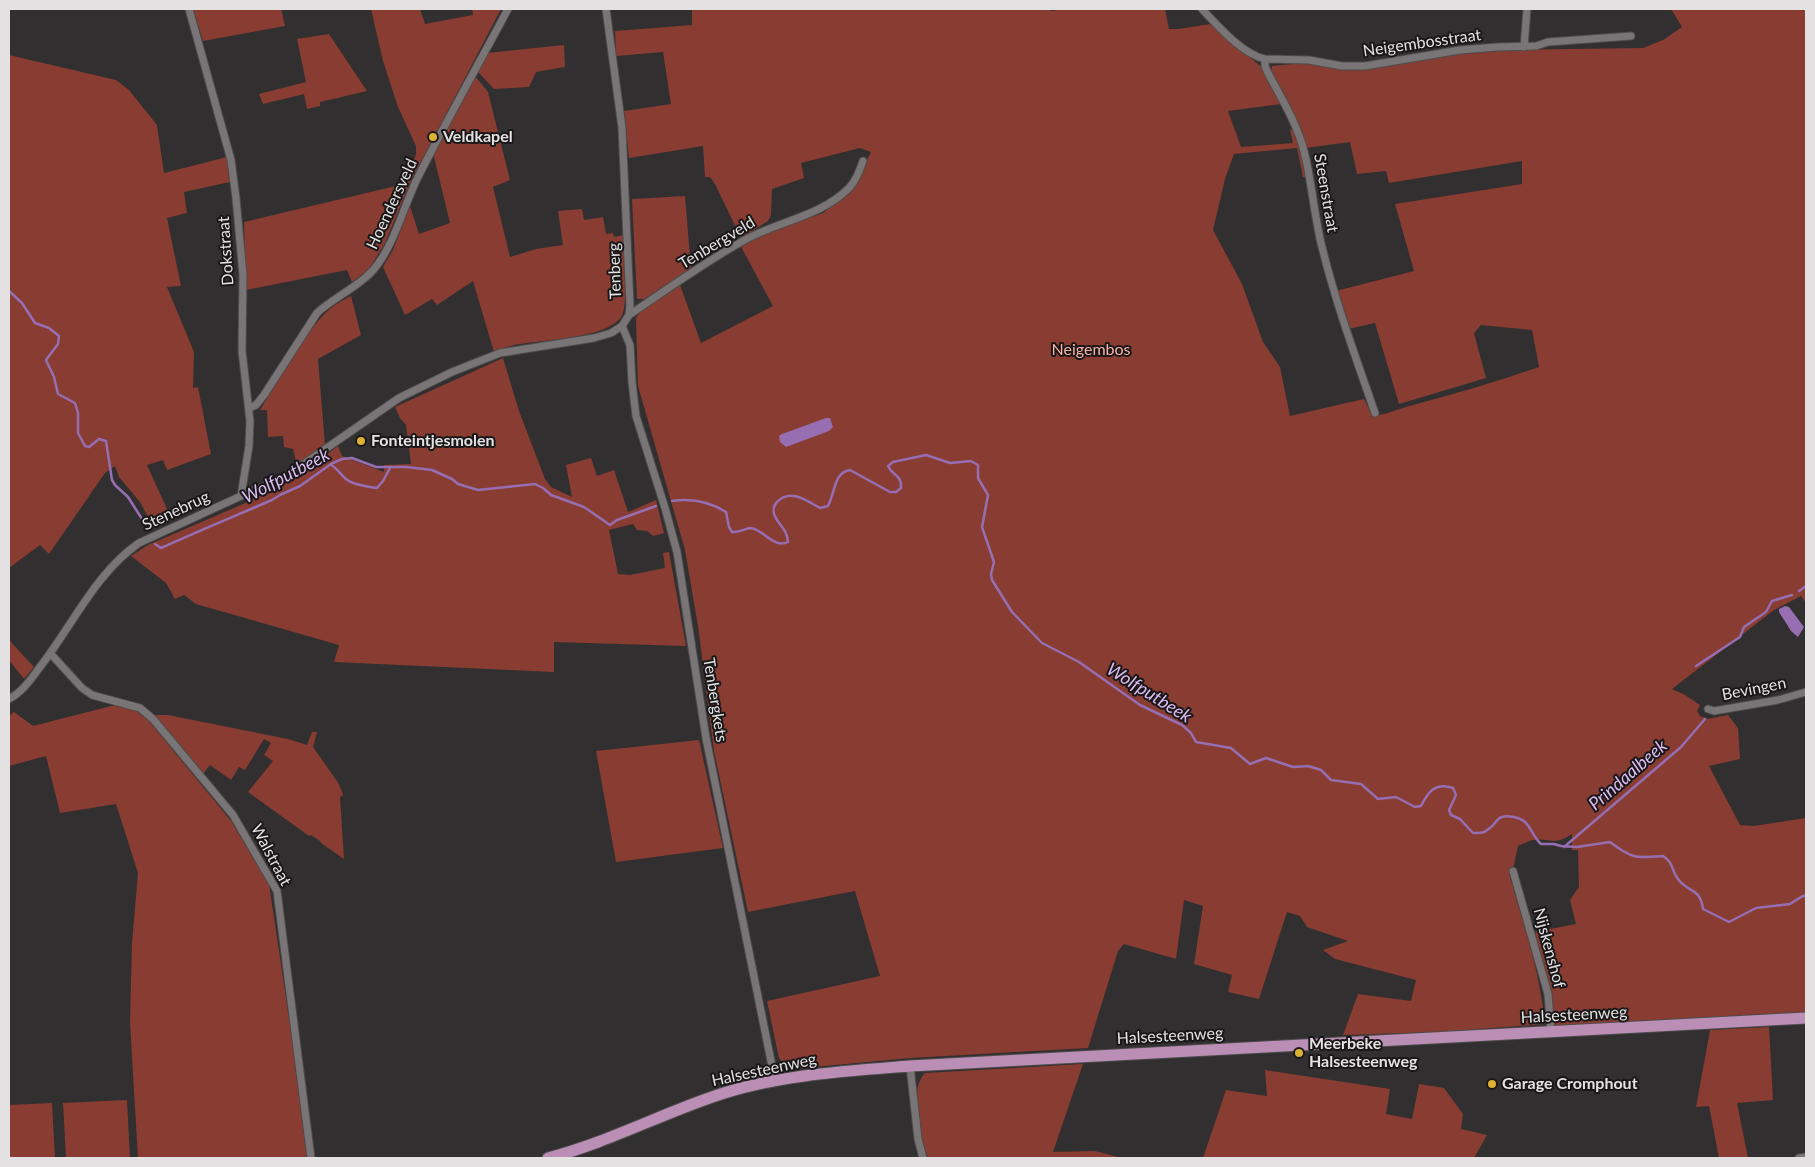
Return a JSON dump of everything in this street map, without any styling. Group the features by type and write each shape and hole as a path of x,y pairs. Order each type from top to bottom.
{"main road":[{"name":"Halsesteenweg","path":"548,1158 599,1142 717,1095 775,1081 836,1072 910,1066 1806,1018"}],"street":[{"name":"Dokstraat","path":"189,9 232,165 242,260 242,351 249,408 248,446 241,496"},
{"name":"Hoendersveld","path":"249,408 256,405 264,395 317,314 329,302 373,270 380,262 418,178 508,9"},
{"name":"Tenberg","path":"606,9 622,128 630,290 629,315 622,326"},
{"path":"1202,9 1246,50 1256,57 1265,59"},
{"path":"1524,47 1527,9"},
{"name":"Neigembosstraat","path":"1265,59 1303,60 1342,66 1364,66 1476,48 1524,47 1548,42 1631,36"},
{"name":"Steenstraat","path":"1265,59 1266,66 1302,143 1327,266 1346,330 1375,413"},
{"name":"Tenbergveld","path":"629,315 757,232 802,218 821,209 850,188 864,161"},
{"name":"Stenebrug","path":"9,699 25,687 100,581 126,552 153,536 241,496 282,480 399,398 452,372 500,353 594,338 611,333 622,326"},
{"name":"Tenbergkets","path":"622,326 630,345 636,416 665,508 676,552 706,738 775,1081"},
{"name":"Walstraat","path":"50,653 82,688 92,694 140,708 153,719 233,815 277,890 311,1158"},
{"name":"Bevingen","path":"1708,709 1714,712 1778,700 1806,692"},
{"name":"Nijskenshof","path":"1513,871 1548,994 1551,1032"},
{"path":"910,1066 918,1139 924,1158"},
{"path":"1799,1158 1806,1157"}],"green space":[{"path":"193,9 281,9 285,26 203,41"},
{"path":"371,9 420,9 425,24 473,15 472,9 501,9 410,183 384,245 369,269 352,282 347,270 246,290 244,222 400,185 407,181 416,154 416,146 398,107 383,61"},
{"name":"Neigembos","path":"692,9 1040,9 1055,11 1056,9 1165,9 1169,29 1211,24 1260,66 1268,77 1281,104 1228,111 1241,147 1293,143 1290,130 1293,129 1297,137 1307,177 1303,177 1297,148 1234,154 1225,179 1213,230 1242,284 1263,342 1280,367 1290,416 1364,399 1372,415 1381,415 1539,367 1532,330 1481,325 1474,333 1486,378 1399,404 1375,323 1348,329 1336,291 1414,271 1395,204 1522,184 1522,161 1389,183 1386,171 1357,174 1350,142 1306,148 1287,101 1271,71 1272,66 1303,63 1342,69 1365,70 1461,53 1498,50 1643,48 1663,40 1682,27 1671,9 1806,9 1806,603 1801,596 1774,610 1672,689 1700,705 1697,711 1700,716 1708,719 1728,715 1738,728 1740,759 1709,766 1740,825 1754,826 1806,818 1806,1012 1555,1027 1551,994 1535,932 1576,924 1570,900 1579,887 1578,850 1572,850 1572,834 1556,841 1539,839 1518,846 1514,865 1509,874 1535,967 1545,1024 1440,1032 1343,1035 1358,994 1411,1001 1416,980 1335,959 1323,950 1348,941 1307,927 1300,916 1287,912 1259,999 1228,992 1232,975 1194,964 1203,906 1184,900 1176,959 1124,944 1118,951 1088,1048 910,1058 792,1069 785,1065 779,1058 767,1001 880,976 855,891 748,912 714,751 698,626 685,550 638,386 636,318 641,310 680,285 701,343 773,306 740,245 768,232 823,213 852,190 871,152 860,148 801,163 804,178 772,189 771,215 768,221 741,238 715,184 710,177 705,177 703,146 629,158 624,111 671,104 663,52 616,56 615,31 692,25"},
{"path":"329,34 367,91 320,102 320,106 307,109 304,94 263,104 259,94 306,82 297,39"},
{"path":"564,45 565,67 536,72 529,87 494,89 477,71 487,53"},
{"path":"9,55 116,80 129,90 157,125 164,173 227,157 230,182 184,192 187,213 167,218 181,286 167,287 194,352 193,388 198,387 211,454 167,470 163,460 147,465 172,520 154,528 140,502 119,477 115,466 105,473 49,554 40,545 9,568"},
{"path":"475,76 488,92 510,180 493,187 510,257 536,249 563,245 558,211 582,209 584,220 603,217 606,234 613,233 614,237 623,235 625,296 623,313 617,321 607,328 593,333 507,347 494,352 473,281 437,305 432,299 405,315 383,267 393,250 410,206 419,234 450,223 433,153"},
{"path":"685,196 691,269 644,299 637,299 632,199"},
{"path":"351,296 361,335 318,359 325,445 297,465 293,449 284,447 283,436 268,437 267,410 260,410 292,356 311,330 331,308"},
{"path":"503,358 519,411 545,479 551,487 572,497 566,465 591,458 597,476 614,470 628,512 656,500 664,533 653,536 647,531 637,530 633,524 609,530 618,574 630,575 665,568 663,553 669,552 686,646 554,642 554,672 334,662 339,645 196,604 184,595 175,599 166,583 131,556 148,545 250,501 297,477 338,446 342,456 384,472 384,465 411,464 406,425 395,407"},
{"path":"9,640 34,667 24,679 9,660"},
{"path":"115,705 136,711 149,721 231,821 269,884 307,1158 138,1158 130,1023 132,943 138,873 116,804 60,813 46,756 9,766 9,716 14,712 33,726"},
{"path":"154,715 168,715 288,739 307,745 312,732 317,732 313,747 339,784 343,795 340,797 344,859 248,792 273,761 264,755 271,743 264,739 245,770 239,767 231,780 210,765 203,774"},
{"path":"699,740 723,848 616,862 596,751"},
{"path":"1769,1027 1773,1100 1737,1103 1748,1158 1719,1158 1709,1106 1696,1107 1710,1030"},
{"path":"1083,1064 1053,1152 1095,1151 1122,1158 928,1158 919,1126 916,1102 920,1081 925,1073"},
{"path":"1265,1070 1390,1089 1386,1114 1412,1119 1419,1084 1444,1088 1463,1114 1461,1129 1487,1135 1474,1158 1203,1158 1226,1090 1267,1096"},
{"path":"127,1100 130,1158 66,1158 63,1103"},
{"path":"52,1103 55,1158 9,1158 9,1105"}],"shaded area":[{"path":"830,418 833,427 829,431 786,447 780,442 779,436 782,434"},
{"path":"1785,606 1789,607 1804,627 1798,637 1791,631 1779,612 1779,609"}],"waterway":[{"name":"Wolfputbeek","path":"9,291 22,303 35,323 49,328 59,336 58,344 46,360 54,377 58,394 75,403 78,413 78,433 85,446 89,447 99,439 106,441 112,480 128,497 149,530"},
{"name":"Wolfputbeek","path":"672,501 693,501 713,506 726,512 732,532 751,528 756,529 774,541 783,543 788,542 787,537 774,514 774,506 782,498 787,496 798,497 820,508 828,506 838,479 850,470 890,492 896,492 901,488 901,483 888,466 893,462 926,455 950,463 971,461 978,465 978,478 988,495 982,527 994,562 991,574 992,580 1012,612 1042,643 1079,662 1140,705 1182,725 1191,733 1196,742 1231,748 1250,764 1266,758 1293,767 1308,766 1321,770 1331,780 1361,784 1378,799 1396,797 1415,807 1421,806 1426,796 1437,787 1447,786 1453,788 1456,795 1449,810 1451,815 1460,819 1473,833 1484,832 1500,818 1508,816 1524,821 1541,844 1577,847 1610,842 1624,852 1635,856 1663,856 1669,861 1676,876 1682,883 1699,897 1703,909 1729,922 1756,908 1790,904 1806,895"},
{"name":"Wolfputbeek","path":"155,544 161,548 272,500 300,486 331,464 342,459 352,458 376,467 406,467 432,470 452,479 458,484 478,490 535,484 551,495 584,507 610,525 617,520 656,506"},
{"path":"331,465 349,481 377,488 390,468"},
{"name":"Prindaalbeek","path":"1799,591 1806,586"},
{"name":"Prindaalbeek","path":"1696,666 1740,637 1744,627 1766,612 1772,601 1792,595"},
{"name":"Prindaalbeek","path":"1564,847 1681,747 1705,719"}],"place":[{"name":"Veldkapel","path":"433,137"},
{"name":"Fonteintjesmolen","path":"361,441"},
{"name":"Meerbeke Halsesteenweg","path":"1299,1053"},
{"name":"Garage Cromphout","path":"1492,1084"}]}
